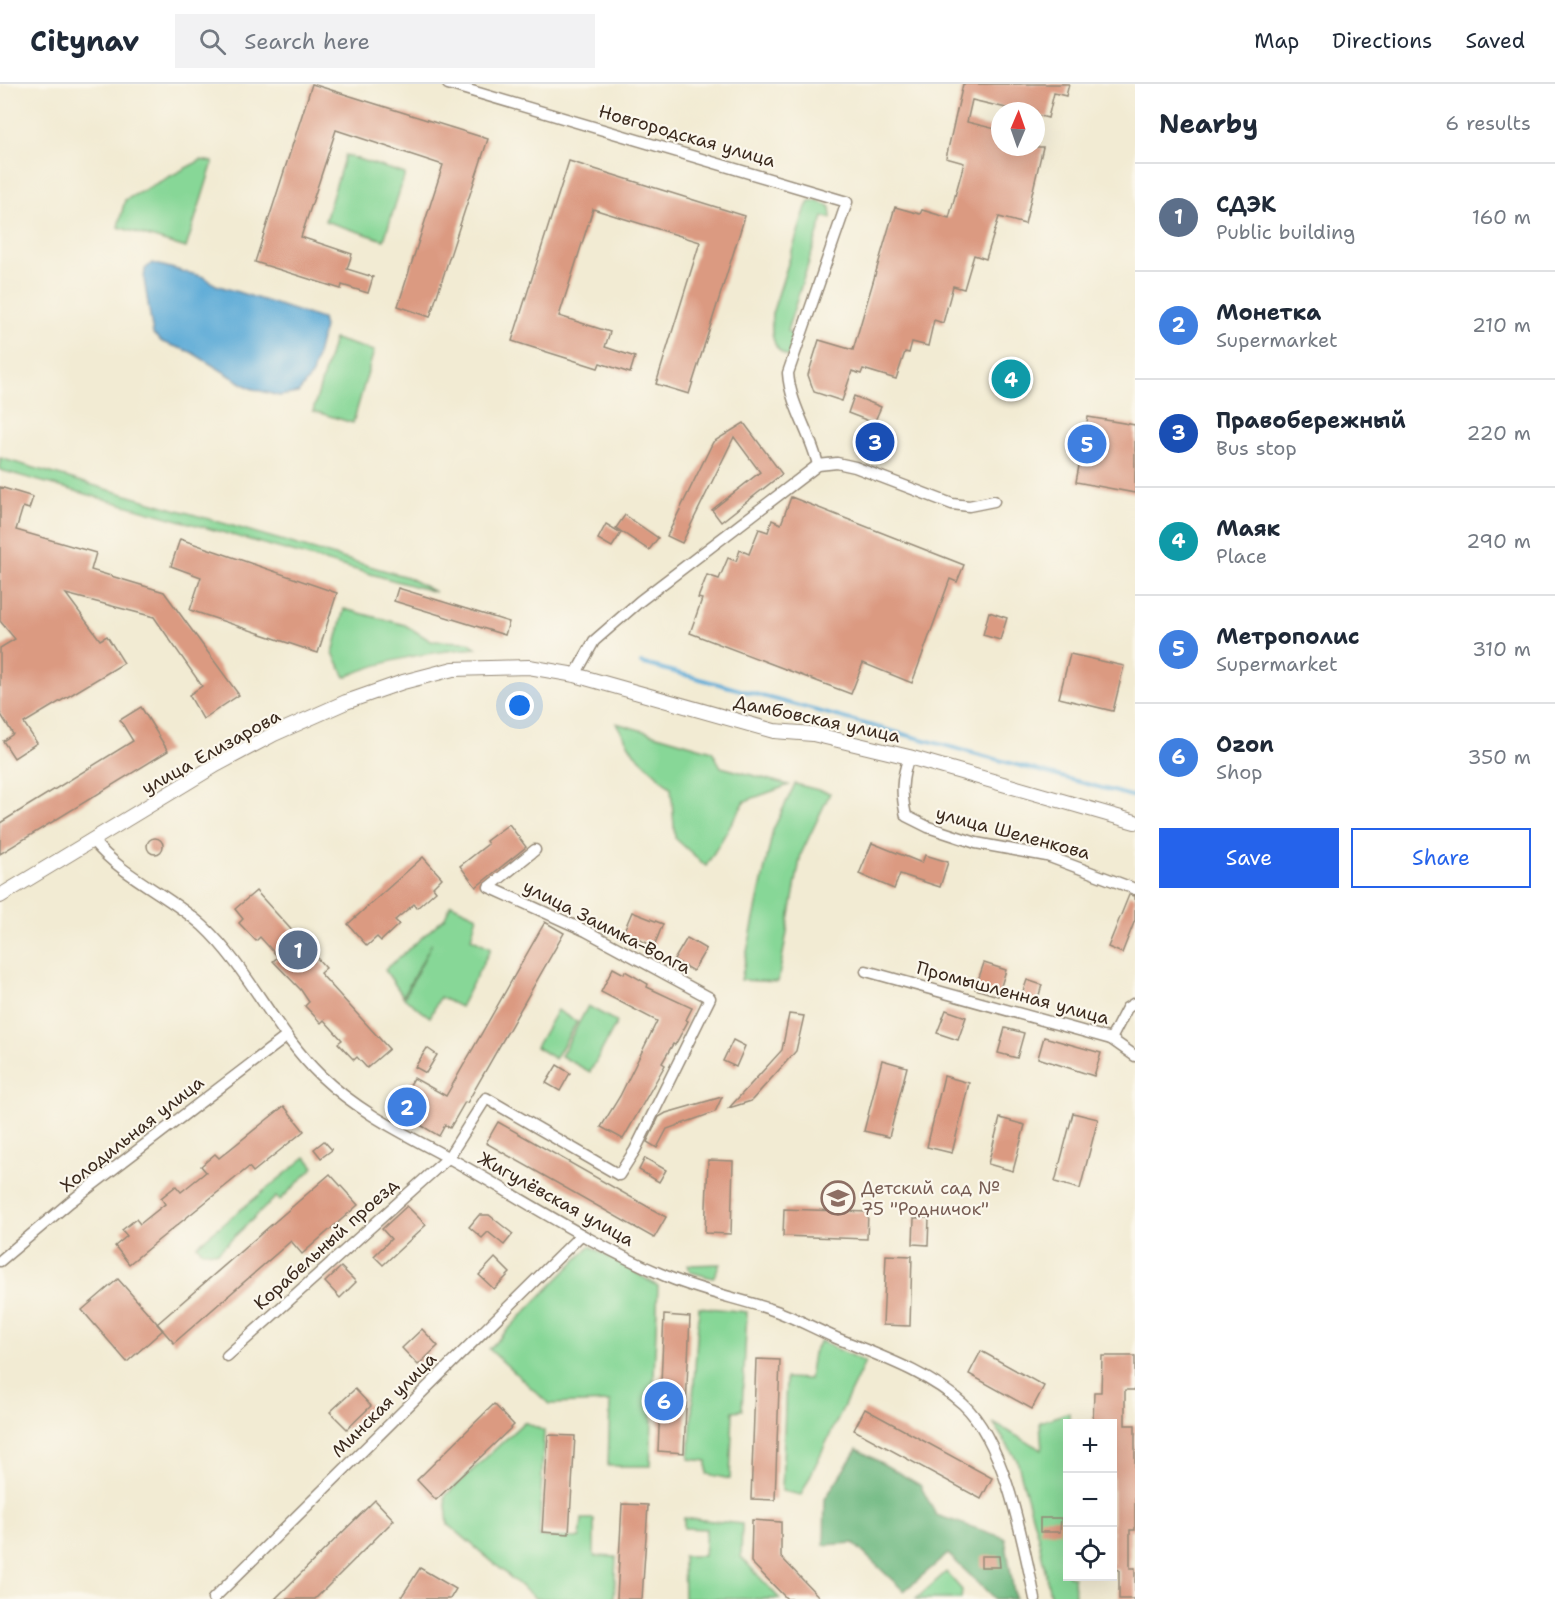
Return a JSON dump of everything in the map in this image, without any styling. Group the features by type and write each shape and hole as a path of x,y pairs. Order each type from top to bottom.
{"street":[{"name":"Новгородская улица","path":"448,84 847,201 788,374 792,395 814,448 818,465"},
{"path":"575,675 594,641 640,601 818,465 837,463 855,467 952,504 969,506 994,501"},
{"name":"Дамбовская улица","path":"453,669 529,667 575,675 774,731 813,734 909,758 1135,822"},
{"name":"улица Елизарова","path":"0,896 216,765 274,734 346,702 403,682 453,669"},
{"name":"улица Шеленкова","path":"909,758 901,779 901,793 906,816 928,827 976,843 1047,856 1135,889"},
{"name":"Жигулёвская улица","path":"93,841 111,862 202,925 231,956 286,1036 321,1076 355,1105 580,1236 679,1281 773,1310 886,1359 943,1389 965,1406 988,1436 1017,1517 1035,1599"},
{"name":"улица Заимка-Волга","path":"535,850 489,887 586,932 710,998"},
{"name":"Промышленная улица","path":"866,971 1111,1039 1127,1008 1135,1004"},
{"name":"Корабельный проезд","path":"227,1356 448,1158 486,1098 619,1175 635,1150 710,998"},
{"name":"Холодильная улица","path":"0,1261 70,1202 286,1036"},
{"path":"1111,1039 1135,1056"},
{"name":"Минская улица","path":"213,1599 580,1236"}],"green space":[{"path":"345,155 405,174 384,240 325,221"},
{"path":"201,160 213,162 186,248 118,227 125,200"},
{"path":"816,201 830,206 831,218 823,217 787,331 793,335 791,353 787,356 775,344 772,314 806,207 809,202"},
{"path":"334,339 374,351 353,423 313,411"},
{"path":"0,458 407,577 435,592 0,470"},
{"path":"344,609 405,625 431,641 468,642 477,648 410,657 361,670 345,677 333,653"},
{"path":"616,723 712,751 721,767 789,785 745,801 706,866 675,838 671,788 634,753"},
{"path":"795,784 830,793 801,854 778,982 741,980 773,830"},
{"path":"451,904 477,916 471,938 491,948 460,1007 440,997 430,1017 404,998 432,943 403,996 385,970 445,917"},
{"path":"588,1006 617,1022 590,1072 561,1056"},
{"path":"557,1010 577,1022 555,1059 536,1047"},
{"path":"306,1157 314,1167 280,1200 276,1197 218,1252 202,1251 197,1245"},
{"path":"590,1246 658,1286 650,1466 608,1466 610,1402 549,1404 489,1349"},
{"path":"720,1264 713,1278 690,1272 688,1265"},
{"path":"699,1307 747,1312 742,1410 733,1411 730,1479 707,1474 707,1461 689,1459"},
{"path":"820,1341 865,1362 801,1495 782,1491 786,1378 809,1379 813,1353"},
{"path":"1069,1412 1069,1419 1063,1419 1063,1581 1074,1581 1075,1599 1051,1599 1038,1537 1017,1460 993,1423 1042,1450 1040,1422"},
{"path":"524,1422 544,1431 539,1537 580,1538 582,1519 594,1519 594,1556 616,1557 614,1599 536,1599 448,1524 445,1496"},
{"path":"857,1449 920,1485 936,1515 1005,1538 1015,1599 995,1599 948,1554 904,1591 853,1543 824,1545 825,1499"},
{"path":"684,1518 742,1524 741,1557 780,1599 684,1599 683,1556 704,1556 706,1529 684,1528"},
{"path":"946,1572 962,1590 961,1599 916,1599"}],"water":[{"path":"152,263 204,277 216,285 322,319 324,327 312,375 298,393 279,396 250,388 191,352 162,342 153,334 144,279 145,269"}],"building":[{"path":"312,84 488,139 430,317 398,306 443,165 336,130 301,237 352,254 347,269 373,277 368,293 342,285 341,289 255,262"},
{"path":"963,84 1069,84 1066,96 1054,93 1048,118 1045,117 1045,102 991,102 991,104 972,100 967,122 991,128 991,156 1041,156 1025,224 999,217 986,259 974,255 964,289 953,286 943,323 934,320 928,346 912,342 909,353 905,352 896,379 863,369 861,374 852,371 842,401 814,392 808,375 819,340 853,350 895,207 920,214 922,210 949,218 964,163 946,158"},
{"path":"569,161 745,216 689,394 656,384 700,242 593,209 559,316 610,332 605,347 635,357 630,373 600,363 598,368 512,341"},
{"path":"854,396 881,407 874,423 848,413"},
{"path":"1088,417 1135,425 1135,493 1076,482"},
{"path":"744,423 782,474 721,522 712,510 760,472 734,437 682,543 667,536 713,442"},
{"path":"0,487 33,497 29,509 23,507 16,530 96,553 91,570 164,592 239,695 203,719 189,695 202,686 154,617 66,594 100,640 107,636 124,663 24,723 37,743 14,758 3,741 13,734 0,713 0,648 15,639 0,621"},
{"path":"791,497 964,565 957,582 950,579 912,683 863,663 851,694 690,633 702,599 698,598 707,575 719,579 728,558 736,561 740,550 749,554 759,529 768,532 772,520 781,524"},
{"path":"625,515 658,538 649,550 616,528"},
{"path":"606,524 621,533 612,547 598,539"},
{"path":"180,539 337,593 318,653 190,610 201,577 171,566"},
{"path":"398,588 509,622 505,635 394,601"},
{"path":"989,612 1007,618 1000,640 983,635"},
{"path":"1070,654 1124,666 1113,711 1059,698"},
{"path":"141,707 168,751 0,854 0,823 133,741 120,720"},
{"path":"509,824 526,847 476,887 460,866 488,844 486,841"},
{"path":"155,838 163,846 155,854 147,846"},
{"path":"872,843 922,863 925,855 948,862 940,887 900,874 894,889 859,874"},
{"path":"423,857 442,878 433,887 436,891 417,908 414,904 395,920 399,924 381,941 377,937 367,946 348,924"},
{"path":"256,891 326,968 320,973 389,1049 367,1068 357,1057 354,1060 338,1043 342,1040 324,1020 321,1023 305,1006 309,1002 301,990 273,961 278,957 260,937 256,941 239,923 243,919 235,909"},
{"path":"1129,895 1135,896 1135,920 1122,953 1108,947"},
{"path":"632,912 663,924 654,946 623,933"},
{"path":"545,922 564,933 467,1103 465,1102 450,1128 445,1125 439,1136 395,1110 414,1078 446,1096"},
{"path":"687,938 706,949 693,971 674,960"},
{"path":"984,963 1006,970 998,996 975,989"},
{"path":"613,968 624,974 625,971 648,984 647,987 692,1008 675,1045 673,1044 662,1063 665,1065 623,1139 601,1127 620,1096 657,1021 601,992"},
{"path":"1027,980 1042,985 1036,1005 1020,1000"},
{"path":"946,1010 966,1017 958,1040 937,1033"},
{"path":"789,1014 804,1016 796,1051 751,1101 729,1108 782,1050"},
{"path":"1005,1028 1024,1033 1017,1058 998,1053"},
{"path":"1044,1037 1101,1053 1094,1076 1038,1058"},
{"path":"733,1040 745,1046 736,1067 723,1061"},
{"path":"427,1048 437,1055 426,1073 415,1067"},
{"path":"882,1060 907,1067 889,1137 864,1131"},
{"path":"557,1065 570,1073 560,1091 546,1083"},
{"path":"944,1076 969,1083 952,1153 927,1147"},
{"path":"722,1097 715,1112 667,1129 657,1148 647,1142 659,1117"},
{"path":"284,1106 304,1131 253,1172 249,1167 129,1264 115,1246 127,1236 122,1230 136,1219 140,1224 165,1204 161,1198 176,1186 181,1192 206,1172 201,1166 215,1154 219,1158"},
{"path":"1073,1113 1098,1119 1080,1189 1055,1182"},
{"path":"1000,1118 1025,1125 1013,1171 988,1164"},
{"path":"498,1122 666,1217 654,1238 486,1143"},
{"path":"324,1141 332,1150 321,1158 314,1149"},
{"path":"645,1158 666,1170 659,1182 639,1170"},
{"path":"708,1160 733,1161 731,1234 705,1233"},
{"path":"330,1174 358,1205 302,1254 291,1241 174,1343 157,1324"},
{"path":"407,1206 426,1225 383,1265 374,1256 391,1239 382,1229"},
{"path":"784,1209 868,1212 867,1239 783,1236"},
{"path":"479,1215 489,1215 513,1234 504,1245 488,1232 482,1238 469,1227"},
{"path":"914,1218 929,1218 928,1245 913,1244"},
{"path":"886,1255 912,1256 910,1326 883,1325"},
{"path":"495,1258 510,1273 494,1289 479,1275"},
{"path":"341,1267 356,1282 340,1298 325,1282"},
{"path":"118,1279 163,1330 127,1362 82,1310"},
{"path":"664,1315 690,1317 684,1453 658,1451"},
{"path":"422,1329 438,1346 418,1365 402,1348"},
{"path":"981,1351 1044,1386 1032,1409 969,1374"},
{"path":"1102,1356 1135,1356 1135,1390 1125,1390 1125,1425 1135,1425 1135,1530 1130,1530 1130,1568 1135,1568 1135,1599 1119,1599 1117,1419 1093,1419 1094,1392 1101,1392"},
{"path":"756,1359 780,1360 775,1500 751,1499"},
{"path":"355,1389 371,1406 347,1429 330,1412"},
{"path":"494,1404 514,1425 436,1500 417,1480"},
{"path":"865,1409 992,1478 981,1499 854,1430"},
{"path":"548,1435 575,1436 569,1534 542,1532"},
{"path":"375,1500 394,1520 315,1599 275,1599"},
{"path":"622,1504 648,1505 642,1599 617,1599"},
{"path":"1040,1518 1061,1518 1060,1532 1040,1532"},
{"path":"752,1520 781,1522 781,1557 821,1599 787,1599 751,1562"},
{"path":"981,1556 999,1556 1000,1567 981,1567"},
{"path":"420,1568 456,1589 450,1599 400,1599"}],"waterway":[{"path":"641,663 1135,797"}],"place":[{"name":"Маяк","path":"1011,379"},
{"name":"Правобережный","path":"875,442"},
{"name":"Метрополис","path":"1087,444"},
{"name":"СДЭК","path":"298,950"},
{"name":"Монетка","path":"407,1107"},
{"name":"Детский сад № 75 \"Родничок\"","path":"838,1198"},
{"name":"Ozon","path":"664,1401"}]}
